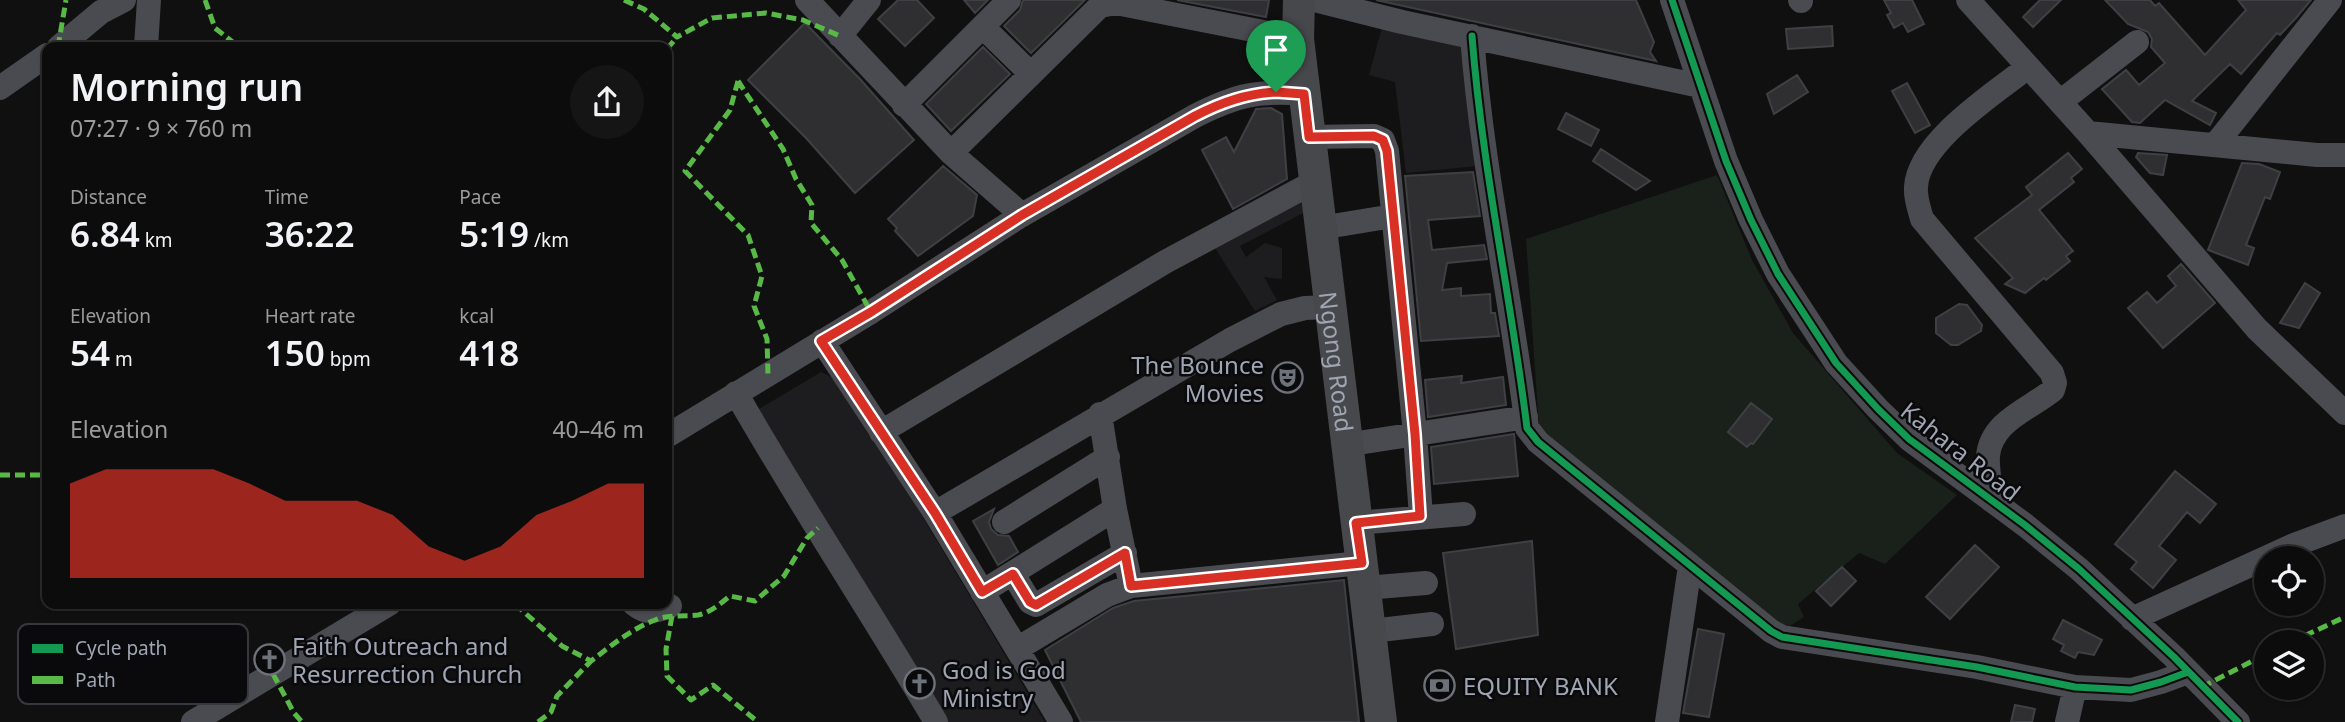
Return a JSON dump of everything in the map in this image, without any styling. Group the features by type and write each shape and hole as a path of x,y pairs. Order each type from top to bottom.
{"main road":[{"name":"Ngong Road","path":"1299,0 1298,39 1304,94 1381,722"}],"street":[{"path":"65,42 102,12 124,0"},
{"path":"146,42 149,0"},
{"path":"807,0 951,153 1022,215"},
{"path":"840,36 869,0"},
{"path":"904,105 1009,0"},
{"path":"1315,0 1402,22 1700,86"},
{"name":"Kahara Road","path":"1672,0 1726,161 1751,219 1778,274 1836,363 1909,439 2061,553 2238,722"},
{"path":"1968,0 2088,133 2257,329 2345,413"},
{"path":"2210,145 2330,0"},
{"path":"951,153 1094,12 1108,3 1298,39"},
{"path":"983,27 1031,74"},
{"path":"1472,36 1475,80 1493,209 1527,428 1532,437 1771,631 1782,637 1978,667 2075,687 2131,690 2188,672"},
{"path":"2060,102 2137,42"},
{"path":"2210,145 2235,98 2285,42"},
{"path":"0,88 42,59"},
{"path":"1992,501 1988,461 1993,440 2011,418 2053,390 2055,383 2052,373 1923,219 1916,199 1915,185 1921,167 1936,144 1959,121 2028,67"},
{"path":"672,433 871,312 1022,215 1222,103 1249,94 1304,94"},
{"path":"2088,133 2317,155 2345,155"},
{"path":"1309,137 1374,136 1383,140 1387,151 1415,434 1420,516"},
{"path":"881,432 1165,262 1314,181"},
{"path":"1320,228 1393,216"},
{"path":"935,513 1230,340 1281,314 1304,308 1330,307"},
{"path":"821,341 935,513 1061,722"},
{"path":"736,393 936,722"},
{"path":"1100,414 1131,586"},
{"path":"1345,445 1526,417"},
{"path":"1004,522 1108,457"},
{"path":"982,592 1115,509"},
{"path":"1356,523 1464,514"},
{"path":"2132,619 2294,545 2345,526"},
{"path":"1013,574 1030,602 1036,605 1125,553"},
{"path":"1667,722 1690,566"},
{"path":"1017,649 1107,595 1131,586 1363,575 1426,583"},
{"path":"248,689 381,609"},
{"path":"641,609 652,613 662,609"},
{"path":"1371,631 1432,624"},
{"path":"2067,722 2075,687"},
{"path":"193,722 223,704"}],"shaded area":[{"path":"1383,24 1466,45 1477,166 1406,173 1395,82 1369,75"},
{"path":"1717,175 1752,260 1793,333 1897,453 1957,495 1885,564 1859,553 1798,604 1804,617 1785,629 1539,428 1526,239"},
{"path":"1307,195 1309,210 1240,246 1246,257 1265,243 1282,248 1282,279 1264,277 1277,300 1255,311 1215,248"},
{"path":"821,372 842,382 1045,722 948,722 773,445 759,409"}],"building":[{"path":"898,0 917,0 934,18 905,46 878,19"},
{"path":"964,0 988,0 975,13"},
{"path":"1023,0 1085,0 1031,53 1004,26 1020,10"},
{"path":"1177,0 1269,0 1266,17"},
{"path":"1376,0 1636,0 1654,42 1650,52 1656,61"},
{"path":"1884,0 1912,0 1924,24 1908,32 1903,23 1894,28 1887,15 1891,13"},
{"path":"2040,0 2061,0 2033,27 2023,17"},
{"path":"2105,0 2150,0 2155,6 2159,3 2205,55 2246,10 2238,0 2311,0 2241,74 2230,64 2192,101 2216,113 2210,125 2165,100 2140,123 2132,122 2102,89 2126,70 2139,85 2165,63 2151,47 2152,39 2148,32 2128,24"},
{"path":"805,23 914,140 855,193 806,138 748,80"},
{"path":"1832,26 1833,46 1788,49 1786,29"},
{"path":"983,47 1010,74 951,131 926,104"},
{"path":"1797,75 1808,92 1774,114 1767,94"},
{"path":"1907,83 1930,125 1915,133 1892,91"},
{"path":"1271,108 1282,114 1287,179 1233,209 1202,150 1226,137 1234,152 1256,109"},
{"path":"1566,113 1599,130 1591,146 1558,129"},
{"path":"1601,149 1650,181 1636,190 1593,161"},
{"path":"2068,153 2082,169 2071,178 2074,182 2039,210 2073,251 2066,256 2070,261 2025,293 2005,284 2013,278 1975,238 2032,195 2026,187"},
{"path":"2138,153 2167,155 2163,175 2150,173 2136,157"},
{"path":"2242,163 2259,164 2280,172 2270,199 2265,197 2246,245 2254,248 2248,265 2208,250"},
{"path":"943,166 977,195 973,216 918,256 895,231 897,228 888,219"},
{"path":"1473,172 1480,216 1428,220 1432,250 1484,245 1487,259 1447,263 1442,290 1461,288 1461,296 1490,294 1491,313 1495,313 1499,336 1421,341 1405,176"},
{"path":"2181,264 2215,303 2163,348 2128,308 2147,292 2157,303 2176,286 2168,276"},
{"path":"2305,283 2320,293 2299,328 2280,323"},
{"path":"1959,304 1967,305 1982,325 1981,331 1958,345 1951,345 1936,333 1936,318"},
{"path":"1462,376 1461,383 1503,377 1506,405 1428,417 1425,380"},
{"path":"1751,403 1772,419 1753,444 1747,447 1728,432"},
{"path":"1514,434 1518,476 1434,484 1431,447"},
{"path":"2175,471 2216,504 2200,523 2187,512 2159,546 2176,560 2153,588 2131,569 2137,562 2115,544"},
{"path":"994,509 989,522 991,529 998,535 1009,536 1018,552 998,565 973,521"},
{"path":"1532,541 1538,635 1456,649 1443,553"},
{"path":"1975,545 1999,567 1950,619 1926,597"},
{"path":"1842,567 1856,581 1831,606 1816,591"},
{"path":"1344,580 1359,722 1081,722 1045,650 1113,608 1134,601"},
{"path":"2063,620 2102,640 2094,655 2078,652 2075,658 2061,651 2064,645 2053,639"},
{"path":"1698,629 1724,634 1709,717 1683,713"},
{"path":"2015,705 2035,709 2032,722 2011,722"}],"marked path":[{"path":"59,42 66,0"},
{"path":"205,0 215,28 233,42"},
{"path":"624,0 644,9 677,37 712,18 766,13 803,20 840,36"},
{"path":"672,43 677,37"},
{"path":"738,81 730,110 685,171 748,235 762,276 754,306 767,339 768,375"},
{"path":"738,81 783,149 796,179 812,205 811,223 842,260 871,312"},
{"path":"0,475 42,475"},
{"path":"521,609 562,646 591,661 629,633 655,620 702,614 730,596 755,601 784,576 807,538 818,528"},
{"path":"672,616 666,649 667,676 691,700 713,685 758,722"},
{"path":"2317,630 2345,617"},
{"path":"2202,687 2254,660"},
{"path":"538,722 551,712 557,696 591,661"},
{"path":"273,674 294,713 302,722"}],"cycle path":[{"path":"1672,0 1726,161 1751,220 1778,274 1836,363 1909,439 2025,525 2079,569 2174,657 2238,722"},
{"path":"1472,36 1483,135 1527,428 1538,442 1771,631 1782,637 1977,667 2075,687 2131,690 2188,672"}],"place":[{"name":"The Bounce Movies","path":"1287,378"},
{"name":"Faith Outreach and Resurrection Church","path":"269,659"},
{"name":"God is God Ministry","path":"919,683"},
{"name":"EQUITY BANK","path":"1440,685"}],"route":[{"path":"1276,92 1304,94 1309,137 1374,136 1383,140 1387,151 1415,434 1420,516 1356,523 1362,563 1131,586 1125,553 1036,605 1031,604 1013,574 982,592 935,513 821,341 1022,215 1195,116 1249,94 1276,92"}]}
